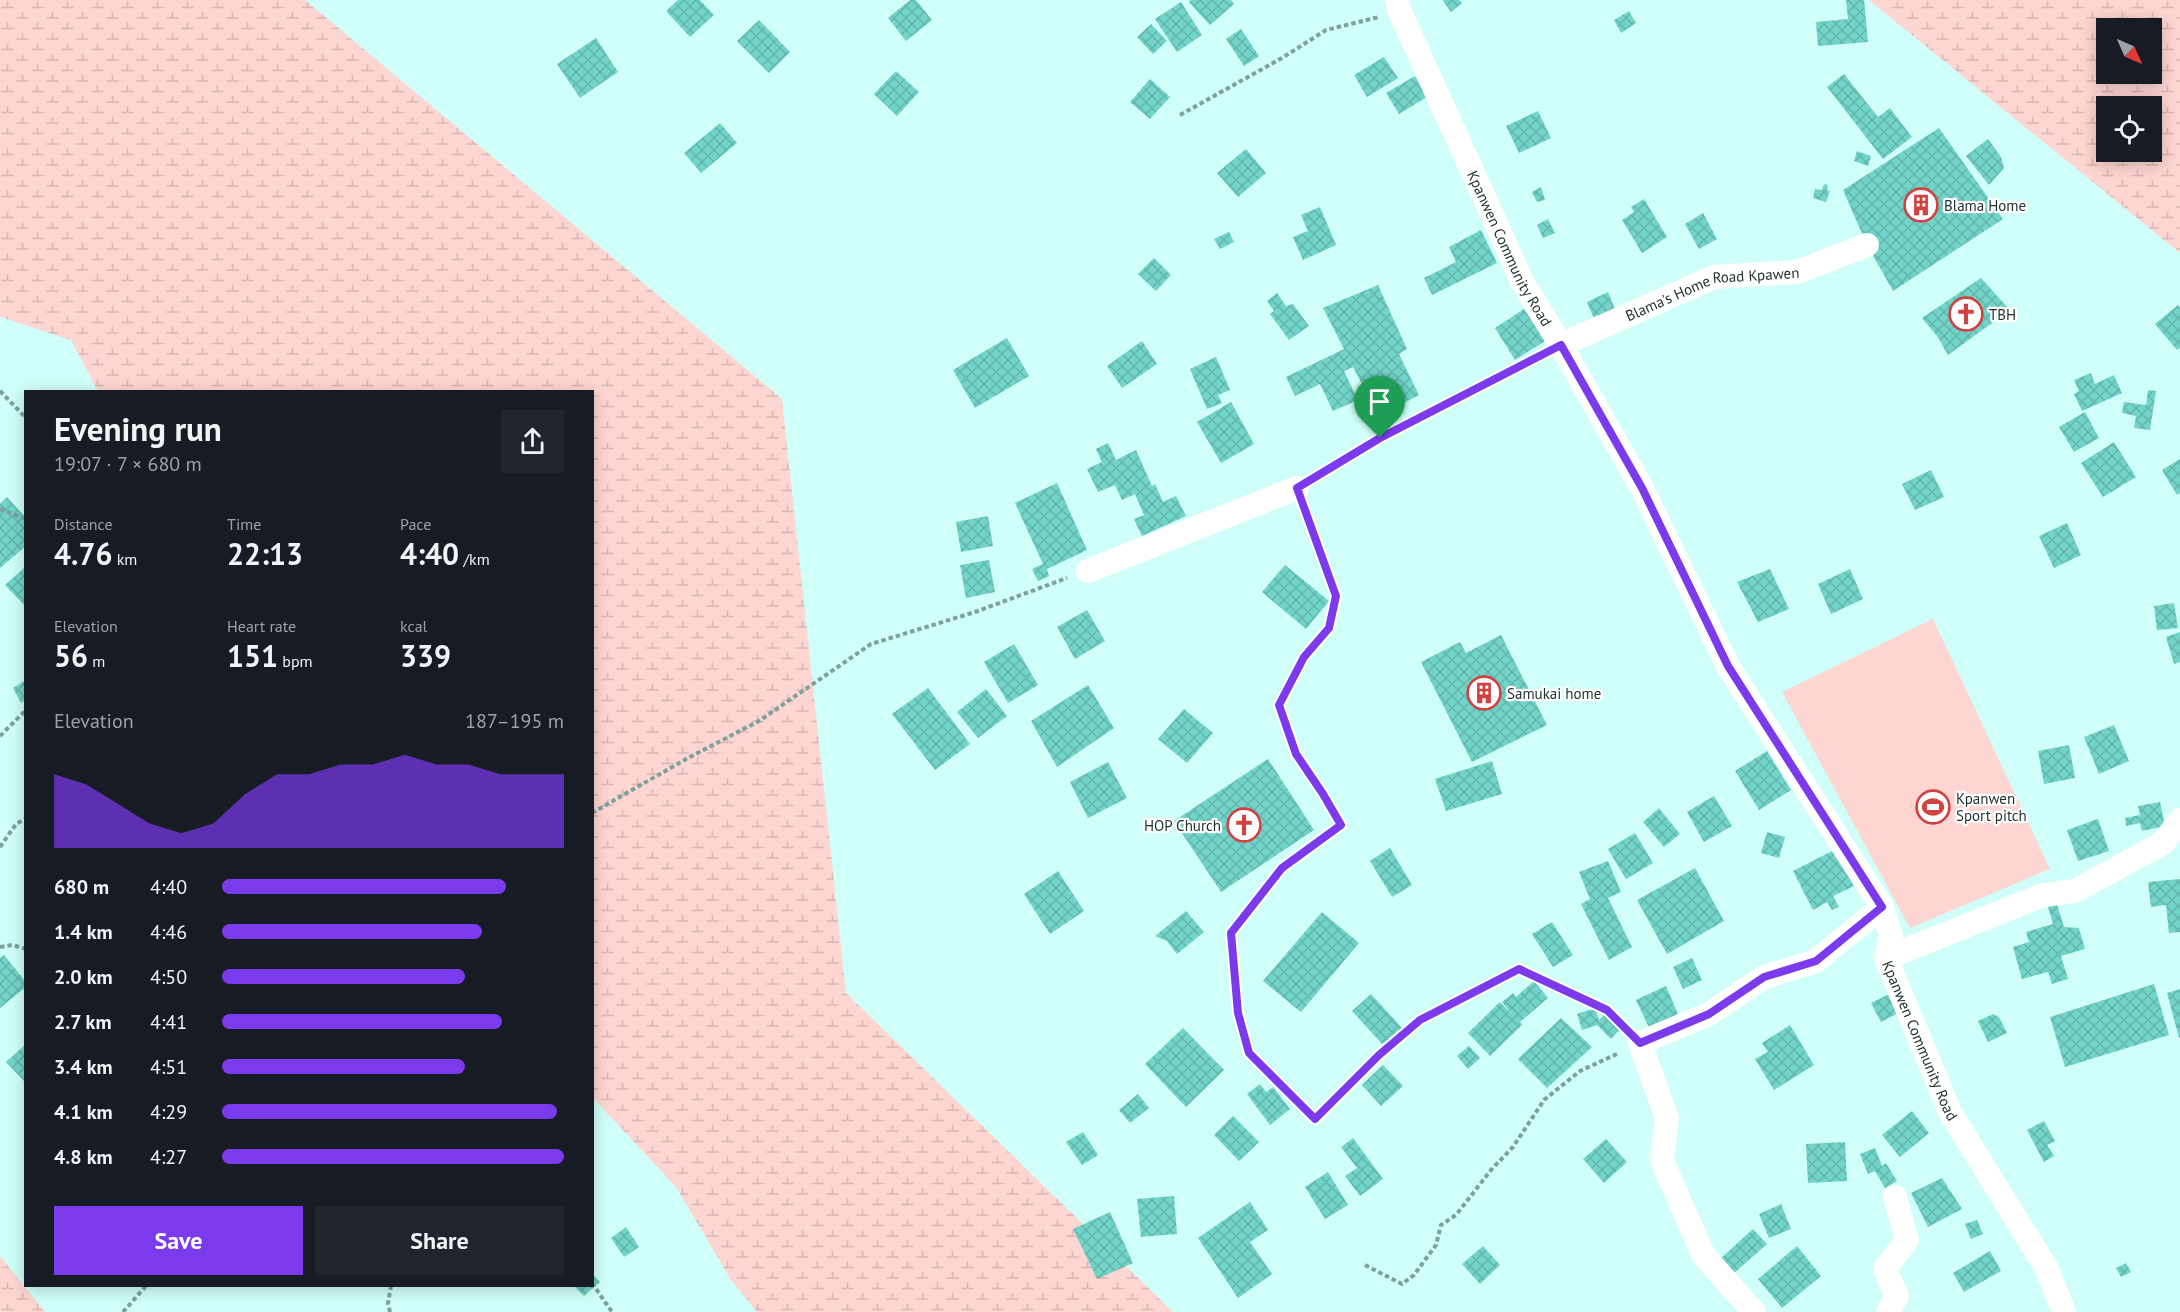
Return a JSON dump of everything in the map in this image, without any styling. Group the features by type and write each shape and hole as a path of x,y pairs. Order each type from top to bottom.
{"street":[{"name":"Kpanwen Community Road","path":"1399,6 1523,283 1642,488 1728,666 1882,907 1891,935 1886,958 1950,1112 2046,1269 2064,1312"},
{"name":"Blama's Home Road Kpawen","path":"1561,345 1714,277 1797,272 1867,245"},
{"path":"1088,571 1297,488"},
{"path":"1886,958 2043,895 2075,891 2163,843 2180,820"},
{"path":"1754,1312 1704,1256 1669,1177 1662,1158 1667,1118 1640,1043 1709,1014 1764,977 1816,961 1882,907"},
{"path":"1887,1312 1897,1296 1885,1269 1907,1240 1895,1197"}],"path":[{"path":"1180,115 1326,30 1399,6"},
{"path":"1365,1265 1402,1284 1414,1275 1436,1245 1440,1225 1456,1215 1491,1170 1513,1147 1544,1100 1580,1071 1640,1043 1607,1010 1519,969 1420,1020 1379,1055 1315,1119 1249,1053 1238,1013 1231,933 1282,868 1341,825 1296,754 1279,705 1304,657 1329,628 1336,596 1297,488 1380,438 1561,345"},
{"path":"0,391 24,416"},
{"path":"0,509 24,518"},
{"path":"594,812 686,759 759,721 871,644 975,612 1088,571"},
{"path":"0,736 24,712"},
{"path":"0,847 16,824 24,819"},
{"path":"0,947 12,945 24,948"},
{"path":"594,1286 612,1312"},
{"path":"123,1312 145,1287"},
{"path":"390,1312 388,1303 391,1287"}],"green space":[{"path":"0,0 305,0 782,399 846,993 1173,1312 757,1312 731,1280 676,1187 594,1099 594,390 97,390 71,340 0,317"},
{"path":"1869,0 2180,0 2180,253"},
{"name":"Kpanwen Sport pitch","path":"1933,619 2050,869 1910,928 1782,692"},
{"path":"0,1256 45,1312 0,1312"}],"building":[{"path":"678,0 700,0 714,15 690,37 666,11"},
{"path":"910,0 916,0 932,20 906,41 888,18"},
{"path":"1191,0 1231,0 1234,4 1210,25 1189,2"},
{"path":"1444,0 1459,0 1462,3 1451,12"},
{"path":"1846,0 1864,0 1868,42 1818,46 1816,22 1848,19"},
{"path":"1181,2 1202,35 1177,52 1155,19"},
{"path":"1629,11 1636,23 1621,33 1614,20"},
{"path":"759,20 790,52 769,73 737,41"},
{"path":"1151,24 1167,41 1153,54 1137,37"},
{"path":"1241,29 1259,56 1244,66 1226,39"},
{"path":"596,38 618,72 580,98 557,64"},
{"path":"1384,57 1398,78 1367,97 1354,75"},
{"path":"896,71 919,92 897,116 874,94"},
{"path":"1844,74 1878,117 1890,108 1912,137 1883,159 1827,87"},
{"path":"1415,76 1427,97 1399,114 1386,93"},
{"path":"1150,79 1170,97 1150,119 1130,102"},
{"path":"1538,111 1551,138 1519,153 1506,126"},
{"path":"720,123 737,143 701,173 684,153"},
{"name":"Blama Home","path":"1939,128 2003,219 1893,291 1867,245 1843,190"},
{"path":"1988,139 2001,157 2004,168 1989,185 1966,156"},
{"path":"1246,149 1266,173 1238,197 1217,173"},
{"path":"1857,151 1871,156 1868,166 1854,161"},
{"path":"1824,184 1828,185 1827,190 1830,191 1826,202 1813,198 1815,189 1822,190"},
{"path":"1541,187 1545,200 1537,202 1532,192"},
{"path":"1644,199 1667,237 1642,253 1622,220 1634,212 1631,207"},
{"path":"1320,207 1336,245 1303,260 1293,237 1308,231 1301,215"},
{"path":"1703,213 1717,239 1699,249 1685,224"},
{"path":"1548,219 1555,233 1543,238 1537,225"},
{"path":"1481,230 1497,263 1432,295 1424,278 1456,262 1449,247"},
{"path":"1229,232 1234,242 1220,249 1214,239"},
{"path":"1154,258 1171,275 1156,291 1138,274"},
{"name":"TBH","path":"1981,278 2010,310 1948,355 1937,336 1922,318"},
{"path":"1378,285 1407,349 1399,354 1419,395 1379,416 1353,367 1344,371 1358,400 1333,411 1320,384 1295,396 1286,377 1344,349 1323,308"},
{"path":"1608,292 1615,309 1594,319 1587,302"},
{"path":"1277,293 1286,306 1293,304 1309,326 1289,340 1270,314 1274,311 1267,301"},
{"path":"2178,305 2180,308 2180,348 2177,350 2155,324"},
{"path":"1524,309 1545,341 1515,360 1495,328"},
{"path":"1007,338 1029,376 975,408 953,370"},
{"path":"1142,341 1157,364 1122,388 1107,366"},
{"path":"1216,357 1230,390 1218,395 1222,403 1207,409 1190,369"},
{"path":"2091,373 2095,384 2114,375 2122,393 2082,411 2074,394 2079,391 2074,380"},
{"path":"2148,390 2156,391 2150,430 2134,428 2136,416 2122,413 2124,402 2146,405"},
{"path":"1231,402 1254,444 1221,463 1197,422"},
{"path":"2085,412 2099,438 2074,452 2059,427"},
{"path":"2114,442 2136,477 2103,497 2081,463"},
{"path":"1108,443 1116,460 1136,450 1152,486 1155,484 1163,502 1176,496 1186,516 1142,536 1134,519 1144,515 1135,494 1122,500 1115,485 1098,492 1087,469 1102,462 1096,449"},
{"path":"2180,459 2180,493 2177,495 2162,470"},
{"path":"1931,470 1944,497 1915,510 1902,484"},
{"path":"1057,483 1087,550 1047,569 1049,576 1038,581 1032,569 1043,564 1015,503"},
{"path":"7,497 24,516 24,548 0,568 0,504"},
{"path":"988,516 993,546 961,552 956,522"},
{"path":"2067,523 2081,555 2054,568 2039,536"},
{"path":"989,560 995,592 966,598 960,565"},
{"path":"1285,565 1329,601 1306,629 1262,592"},
{"path":"24,568 24,605 5,585"},
{"path":"1770,569 1789,609 1758,622 1737,582"},
{"path":"1850,569 1863,599 1831,614 1818,584"},
{"path":"2174,603 2178,628 2157,630 2154,606"},
{"path":"1087,610 1105,641 1075,659 1057,627"},
{"path":"2180,632 2180,662 2174,664 2166,637"},
{"name":"Samukai home","path":"1501,635 1547,725 1472,762 1421,662 1460,642 1466,653"},
{"path":"1014,644 1038,685 1008,703 984,662"},
{"path":"24,681 24,701 21,703 13,688"},
{"path":"1088,685 1114,728 1057,767 1031,721"},
{"path":"928,688 970,744 935,770 892,714"},
{"path":"986,689 1007,716 978,738 957,712"},
{"path":"1184,709 1213,733 1187,763 1158,739"},
{"path":"2114,725 2129,761 2099,774 2084,737"},
{"path":"2069,745 2075,778 2044,784 2038,751"},
{"path":"1767,751 1791,790 1759,810 1735,771"},
{"name":"HOP Church","path":"1268,759 1314,830 1221,892 1174,821"},
{"path":"1492,761 1502,794 1446,811 1435,779"},
{"path":"1108,762 1127,798 1088,818 1070,782"},
{"path":"1714,796 1732,826 1704,842 1687,812"},
{"path":"2160,802 2165,826 2142,831 2140,823 2126,826 2125,818 2140,815 2138,806"},
{"path":"1659,808 1680,834 1664,847 1643,822"},
{"path":"2098,819 2109,851 2078,861 2067,830"},
{"path":"1767,832 1785,837 1779,858 1761,853"},
{"path":"1635,833 1653,863 1626,879 1608,849"},
{"path":"1390,848 1412,885 1392,897 1370,861"},
{"path":"1836,849 1854,886 1833,896 1839,907 1832,910 1827,902 1813,910 1793,871"},
{"path":"1608,861 1621,892 1608,898 1632,947 1609,960 1581,904 1590,899 1579,872"},
{"path":"1695,868 1724,921 1667,954 1637,900"},
{"path":"1058,871 1084,911 1050,934 1024,894"},
{"path":"2180,879 2180,932 2169,933 2166,905 2151,907 2148,882"},
{"path":"2057,904 2064,927 2079,928 2085,949 2061,956 2068,979 2052,984 2048,972 2022,979 2013,947 2029,942 2026,932 2053,924 2048,907"},
{"path":"1186,911 1204,932 1177,954 1167,941 1155,936"},
{"path":"1322,912 1359,943 1301,1012 1263,981"},
{"path":"1552,922 1573,955 1553,967 1532,934"},
{"path":"4,955 24,980 24,989 0,1008 0,958"},
{"path":"1692,958 1702,980 1683,989 1673,967"},
{"path":"1534,981 1548,998 1520,1022 1522,1025 1490,1056 1468,1033 1500,1002 1513,1015 1502,1002 1513,993 1516,997"},
{"path":"2154,984 2169,1035 2065,1067 2050,1017"},
{"path":"1666,986 1681,1021 1652,1034 1636,1000"},
{"path":"2180,989 2180,1038 2179,1038 2167,993"},
{"path":"1891,993 1900,1012 1881,1022 1871,1003"},
{"path":"1371,994 1402,1028 1383,1045 1352,1011"},
{"path":"1595,1008 1599,1020 1611,1008 1626,1023 1611,1039 1597,1025 1582,1030 1577,1014"},
{"path":"1993,1014 1999,1017 2007,1033 1988,1042 1978,1021"},
{"path":"1561,1018 1592,1047 1547,1088 1518,1059"},
{"path":"1790,1025 1814,1065 1774,1090 1755,1059 1768,1052 1762,1043"},
{"path":"1183,1028 1224,1070 1186,1107 1145,1064"},
{"path":"24,1046 24,1081 6,1062"},
{"path":"1469,1046 1480,1058 1468,1069 1457,1056"},
{"path":"1383,1065 1403,1086 1381,1106 1362,1085"},
{"path":"1260,1084 1266,1092 1273,1087 1290,1109 1270,1125 1247,1094"},
{"path":"1138,1094 1149,1108 1130,1123 1119,1110"},
{"path":"1912,1111 1929,1133 1900,1157 1882,1135"},
{"path":"1233,1116 1259,1142 1239,1161 1214,1135"},
{"path":"2044,1121 2055,1141 2047,1145 2054,1156 2044,1162 2027,1130"},
{"path":"1083,1132 1098,1155 1082,1165 1066,1142"},
{"path":"1353,1138 1383,1179 1360,1196 1345,1176 1357,1168 1341,1147"},
{"path":"1606,1139 1627,1162 1604,1183 1583,1159"},
{"path":"1845,1142 1847,1181 1808,1183 1806,1144"},
{"path":"1875,1148 1882,1166 1886,1163 1897,1181 1885,1188 1875,1171 1868,1174 1860,1154"},
{"path":"1328,1172 1348,1205 1325,1219 1305,1187"},
{"path":"1942,1178 1962,1209 1928,1227 1911,1193"},
{"path":"1174,1196 1177,1234 1141,1237 1137,1199"},
{"path":"1250,1202 1268,1230 1250,1242 1272,1274 1238,1298 1198,1238"},
{"path":"1781,1204 1791,1229 1769,1238 1759,1214"},
{"path":"1110,1212 1133,1263 1097,1279 1073,1229"},
{"path":"1977,1220 1983,1234 1971,1239 1965,1224"},
{"path":"626,1227 639,1247 624,1257 611,1238"},
{"path":"1753,1229 1767,1244 1732,1275 1719,1260"},
{"path":"1483,1246 1500,1265 1480,1284 1462,1264"},
{"path":"1797,1246 1821,1276 1782,1308 1758,1279"},
{"path":"1990,1251 2001,1271 1964,1292 1953,1273"},
{"path":"2126,1263 2131,1272 2121,1277 2116,1268"},
{"path":"594,1276 600,1282 584,1296 575,1287 594,1287"}],"place":[{"name":"Blama Home","path":"1921,205"},
{"name":"TBH","path":"1966,314"},
{"name":"Samukai home","path":"1484,693"},
{"name":"Kpanwen Sport pitch","path":"1933,807"},
{"name":"HOP Church","path":"1244,825"}],"route":[{"path":"1561,345 1642,488 1728,666 1882,907 1816,961 1764,977 1709,1014 1640,1043 1607,1010 1519,969 1420,1020 1379,1055 1315,1119 1249,1053 1238,1013 1231,933 1282,868 1341,825 1296,754 1279,705 1304,657 1329,628 1336,596 1297,488 1380,438 1561,345"}]}
